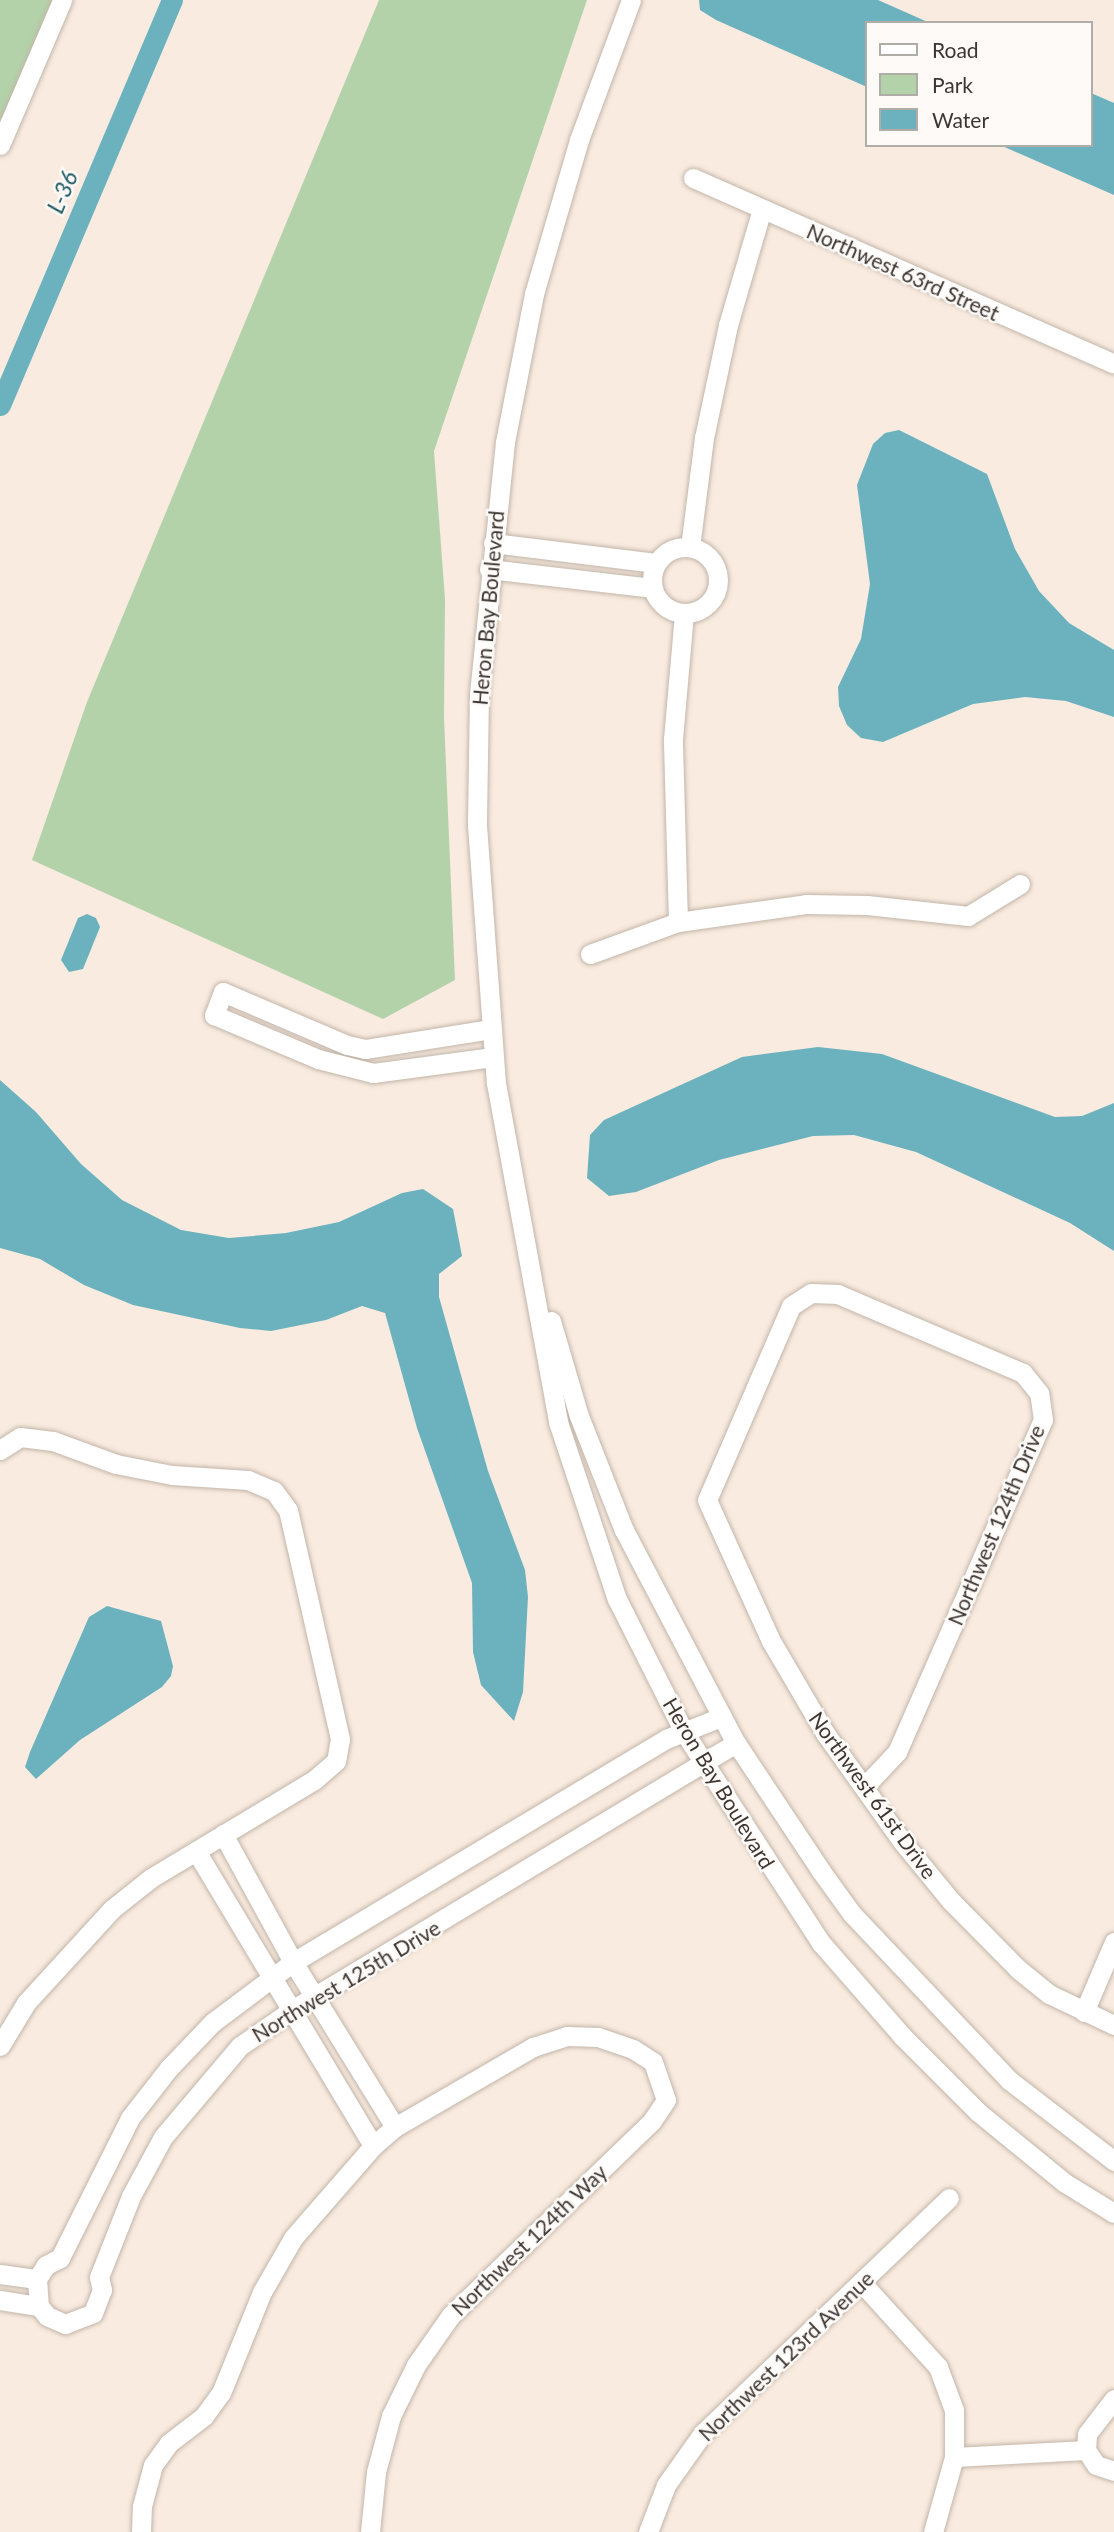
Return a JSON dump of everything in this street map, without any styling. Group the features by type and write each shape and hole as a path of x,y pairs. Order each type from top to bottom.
{"street":[{"path":"0,145 62,0"},
{"name":"Heron Bay Boulevard","path":"631,0 579,140 534,294 505,442 489,569 479,694 477,825 494,1057 558,1422 617,1599 684,1732 821,1943 902,2036 978,2112 1065,2183 1114,2213"},
{"name":"Northwest 63rd Street","path":"693,178 1114,364"},
{"path":"690,547 704,438 728,325 762,209"},
{"path":"493,542 656,563"},
{"path":"690,547 710,557 719,578 713,599 695,612 684,613 664,606 652,588 656,563 669,550 690,547"},
{"path":"489,569 652,588"},
{"path":"678,922 673,739 684,613"},
{"path":"590,954 678,922 806,904 867,905 968,916 1020,884"},
{"path":"491,1029 365,1049 347,1045 223,992 214,1015 318,1059 373,1073 494,1057"},
{"name":"Heron Bay Boulevard","path":"524,1232 579,1416 624,1530 736,1743 852,1914 924,1994 1009,2080 1114,2161"},
{"name":"Northwest 124th Drive","path":"707,1500 791,1306 811,1293 838,1294 1023,1373 1039,1393 1043,1420 897,1752 864,1787"},
{"path":"0,1450 20,1437 52,1441 116,1464 172,1475 248,1480 274,1491 288,1510 340,1739 336,1761 314,1780 196,1851 112,1909 26,2003 0,2046"},
{"name":"Northwest 61st Drive","path":"707,1500 771,1641 825,1733 951,1901 1017,1969 1049,1994 1114,2025"},
{"name":"Northwest 125th Drive","path":"37,2279 46,2265 60,2258 130,2118 169,2068 213,2022 293,1962 684,1732 721,1717"},
{"name":"Northwest 125th Drive","path":"0,2300 39,2306 47,2316 65,2324 93,2313 102,2290 99,2277 131,2196 163,2137 240,2046 292,2010 736,1743"},
{"path":"141,2532 142,2506 153,2465 169,2443 204,2416 221,2393 262,2292 293,2238 373,2146 395,2127 293,1962 223,1834"},
{"path":"196,1851 373,2146"},
{"path":"1084,2012 1114,1942"},
{"name":"Northwest 124th Way","path":"370,2532 379,2460 391,2416 416,2365 451,2315 652,2121 666,2100 653,2063 634,2049 598,2037 566,2036 533,2047 395,2127"},
{"name":"Northwest 123rd Avenue","path":"649,2532 666,2485 703,2434 949,2198"},
{"path":"0,2274 37,2279 39,2306"},
{"path":"861,2282 938,2367 954,2410 954,2457 933,2532"},
{"path":"1114,2399 1091,2426 1086,2450 1096,2465 1114,2471"},
{"path":"954,2457 1086,2450"}],"green space":[{"path":"0,0 62,0 0,145"},
{"path":"379,0 587,0 434,451 445,599 444,717 455,980 383,1019 32,860 87,702"}],"water":[{"path":"699,0 878,0 925,21 866,21 866,87 716,20 700,10"},
{"path":"1093,94 1114,103 1114,195 1005,147 1093,147"},
{"path":"899,430 987,474 1015,549 1039,591 1069,623 1114,650 1114,717 1066,701 1025,697 973,704 883,742 861,738 847,725 839,706 838,687 861,639 870,584 857,485 873,444 885,433"},
{"path":"87,914 96,918 100,927 83,969 69,972 61,960 78,918"},
{"path":"818,1047 882,1054 1055,1117 1082,1116 1114,1103 1114,1251 1070,1223 916,1152 854,1135 813,1136 719,1160 636,1192 609,1196 587,1178 590,1135 604,1120 742,1057"},
{"path":"0,1080 36,1112 81,1164 122,1200 181,1230 229,1238 286,1233 339,1222 402,1193 423,1189 453,1209 462,1256 439,1274 439,1297 488,1471 525,1570 528,1597 523,1692 514,1721 481,1685 473,1652 472,1583 417,1428 385,1313 362,1306 326,1320 271,1331 240,1328 133,1305 84,1285 40,1259 0,1248"},
{"path":"107,1606 161,1621 173,1666 171,1676 162,1687 80,1740 36,1779 25,1767 30,1752 89,1617"}],"waterway":[{"name":"L-36","path":"0,405 172,0"}]}
